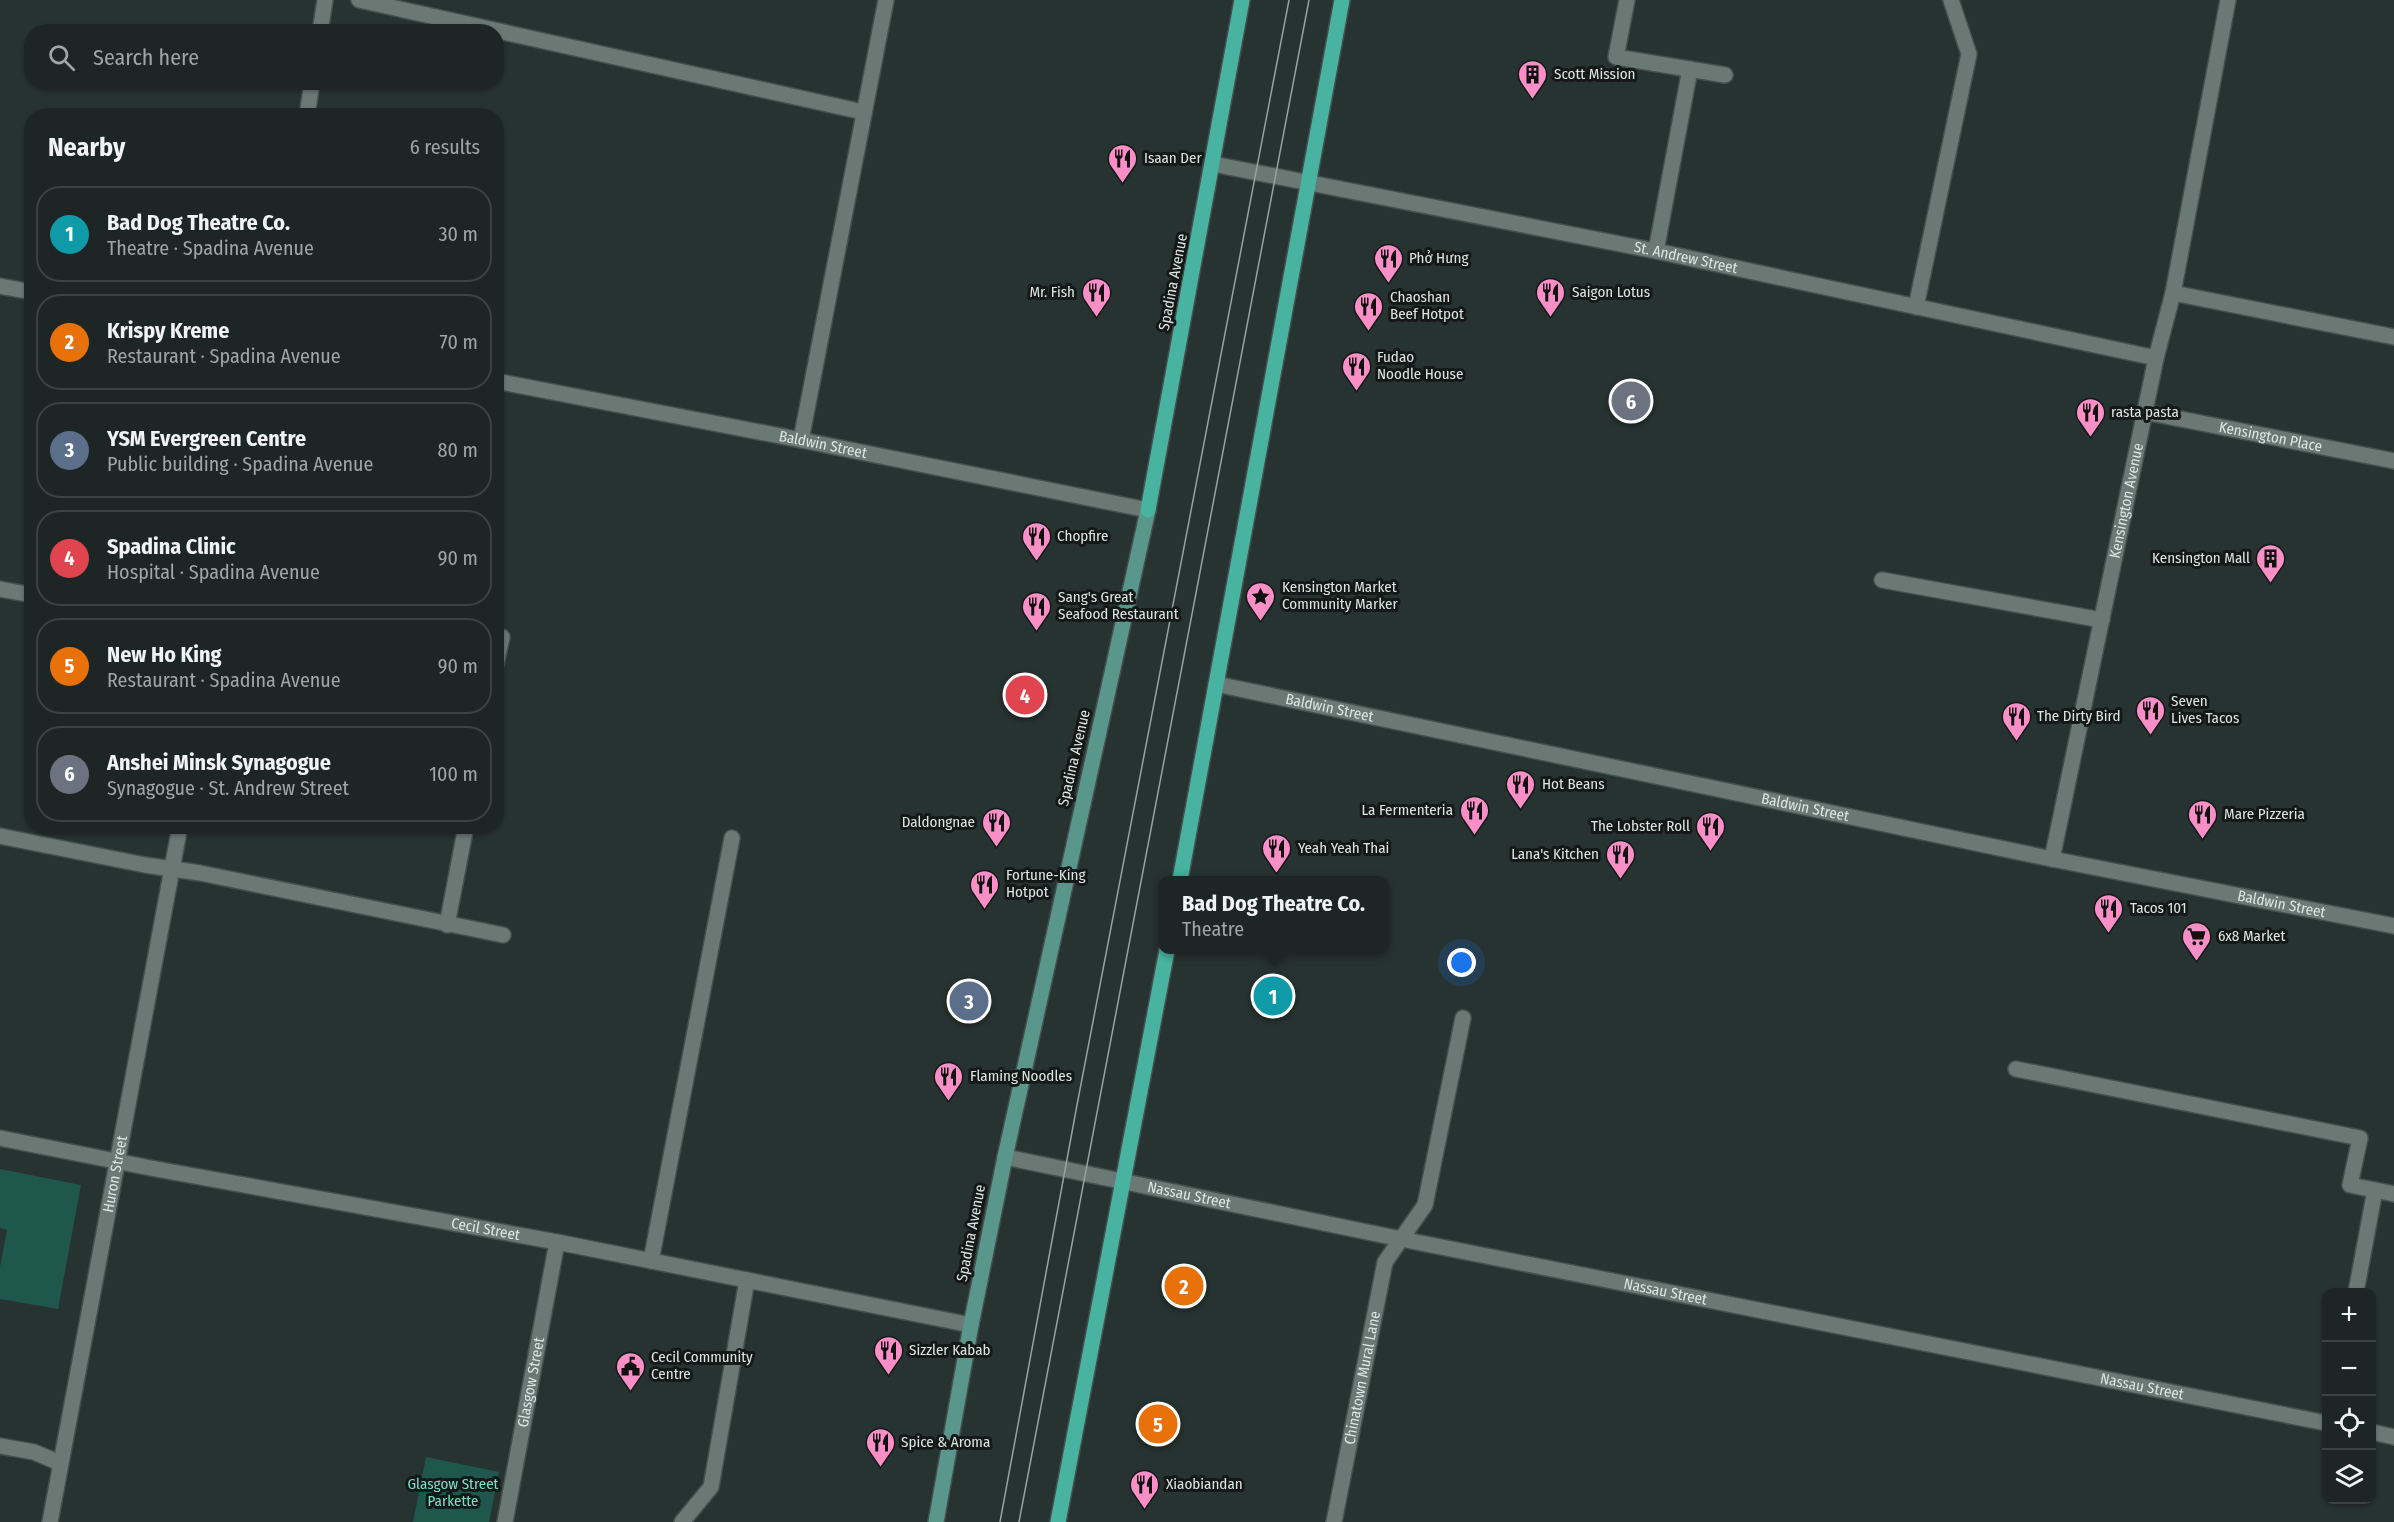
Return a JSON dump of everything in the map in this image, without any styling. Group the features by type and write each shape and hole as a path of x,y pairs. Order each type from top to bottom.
{"main road":[{"name":"Spadina Avenue","path":"936,1522 971,1325 1005,1157 1148,510 1242,0"},
{"path":"1181,876 1342,0"},
{"path":"1058,1522 1166,954"}],"street":[{"path":"321,24 325,0"},
{"path":"359,0 467,24"},
{"path":"801,440 886,0"},
{"path":"1627,0 1616,57 1725,75"},
{"path":"1916,307 1969,54 1951,0"},
{"name":"Kensington Avenue","path":"2052,859 2156,358 2173,293 2228,0"},
{"path":"504,32 863,112"},
{"path":"1656,251 1690,69"},
{"path":"308,108 311,90"},
{"name":"St. Andrew Street","path":"1213,164 1656,251 2156,358"},
{"path":"0,286 24,290"},
{"path":"2173,293 2394,337"},
{"name":"Baldwin Street","path":"504,383 1148,510"},
{"name":"Kensington Place","path":"2145,412 2394,461"},
{"path":"1882,580 2102,620"},
{"path":"0,589 24,594"},
{"name":"Baldwin Street","path":"1216,684 2052,859 2394,926"},
{"name":"Huron Street","path":"50,1522 179,834"},
{"path":"447,925 464,834"},
{"path":"0,836 503,935"},
{"path":"651,1261 732,838"},
{"name":"Chinatown Mural Lane","path":"1334,1522 1384,1262 1425,1205 1463,1018"},
{"path":"2016,1069 2360,1138 2350,1185 2394,1194"},
{"name":"Cecil Street","path":"0,1138 557,1242 971,1325"},
{"name":"Nassau Street","path":"1005,1157 1401,1239 2322,1422"},
{"path":"2357,1288 2375,1190"},
{"name":"Glasgow Street","path":"505,1522 557,1242"},
{"path":"682,1522 711,1487 747,1280"},
{"path":"2376,1433 2394,1437"},
{"path":"0,1446 34,1452 60,1463"}],"green space":[{"path":"0,1169 81,1185 58,1309 0,1299 0,1267 7,1230 0,1228"},
{"name":"Glasgow Street Parkette","path":"426,1457 499,1472 489,1522 413,1522"}],"tram line":[{"path":"1000,1522 1077,1105 1289,0"},
{"path":"1019,1522 1309,0"}],"place":[{"name":"Scott Mission","path":"1533,100"},
{"name":"Isaan Der","path":"1123,184"},
{"name":"Phở Hưng","path":"1388,284"},
{"name":"Mr. Fish","path":"1096,318"},
{"name":"Saigon Lotus","path":"1551,318"},
{"name":"Chaoshan Beef Hotpot","path":"1369,332"},
{"name":"Fudao Noodle House","path":"1356,392"},
{"name":"Anshei Minsk Synagogue","path":"1631,401"},
{"name":"rasta pasta","path":"2090,438"},
{"name":"Chopfire","path":"1036,562"},
{"name":"Kensington Mall","path":"2271,584"},
{"name":"Kensington Market Community Marker","path":"1261,622"},
{"name":"Sang's Great Seafood Restaurant","path":"1037,632"},
{"name":"Spadina Clinic","path":"1025,695"},
{"name":"Seven Lives Tacos","path":"2150,736"},
{"name":"The Dirty Bird","path":"2016,742"},
{"name":"Hot Beans","path":"1521,810"},
{"name":"La Fermenteria","path":"1474,836"},
{"name":"Mare Pizzeria","path":"2203,840"},
{"name":"Daldongnae","path":"996,848"},
{"name":"The Lobster Roll","path":"1711,852"},
{"name":"Yeah Yeah Thai","path":"1277,874"},
{"name":"Lana's Kitchen","path":"1620,880"},
{"name":"Fortune-King Hotpot","path":"985,910"},
{"name":"Tacos 101","path":"2109,934"},
{"name":"6x8 Market","path":"2197,962"},
{"name":"Bad Dog Theatre Co.","path":"1273,996"},
{"name":"YSM Evergreen Centre","path":"969,1001"},
{"name":"Flaming Noodles","path":"949,1102"},
{"name":"Krispy Kreme","path":"1184,1286"},
{"name":"Sizzler Kabab","path":"888,1376"},
{"name":"Cecil Community Centre","path":"630,1392"},
{"name":"New Ho King","path":"1158,1424"},
{"name":"Spice & Aroma","path":"880,1468"},
{"name":"Xiaobiandan","path":"1145,1510"}]}
